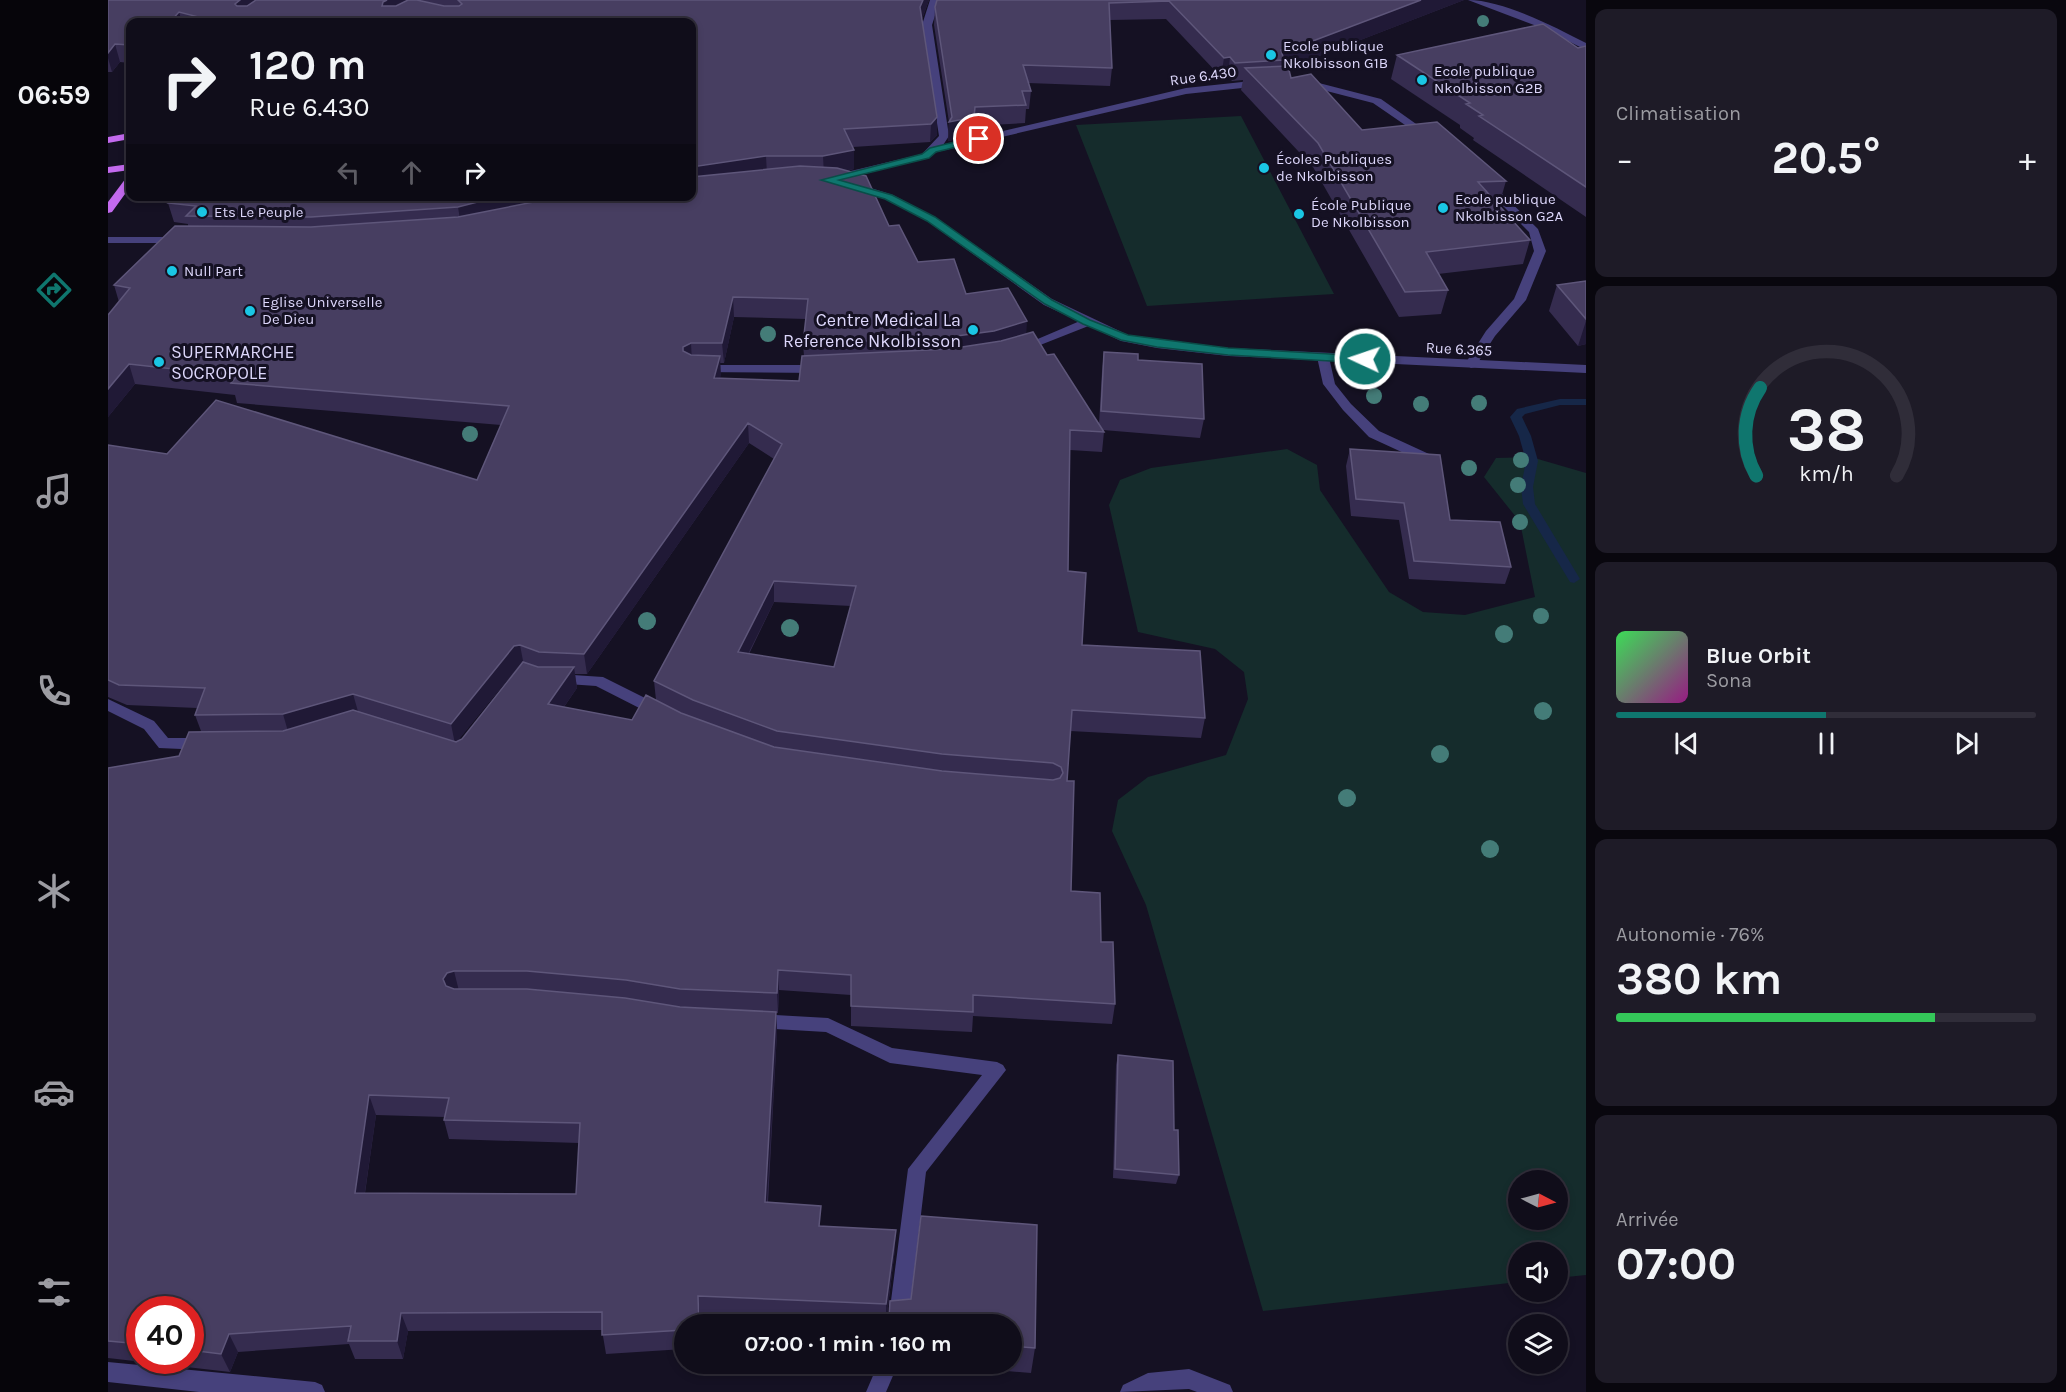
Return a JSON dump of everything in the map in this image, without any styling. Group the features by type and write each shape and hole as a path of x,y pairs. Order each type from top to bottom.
{"main road":[{"path":"112,138 126,126"},
{"path":"108,170 126,168"},
{"path":"108,210 126,185"}],"street":[{"path":"933,150 944,136 927,25 935,0"},
{"path":"1473,0 1545,26 1586,47"},
{"name":"Rue 6.430","path":"826,180 868,172 926,156 933,150 1186,91 1273,84"},
{"path":"1294,84 1315,85 1377,101 1435,140"},
{"path":"1471,364 1490,334 1520,300 1540,251 1534,231 1480,178"},
{"name":"Rue 6.365","path":"826,180 889,197 931,219 1048,302 1125,338 1228,352 1586,369"},
{"path":"108,240 192,240"},
{"path":"1006,352 1041,342 1087,322"},
{"path":"1323,357 1329,384 1347,407 1374,434 1424,457"},
{"path":"692,369 840,369"},
{"path":"541,680 598,681 669,717"},
{"path":"108,704 149,725 164,744 221,744"},
{"path":"738,1020 828,1025 890,1055 997,1070 917,1169 899,1314"},
{"path":"108,1371 185,1381 315,1392"},
{"path":"876,1392 884,1374"},
{"path":"1130,1392 1148,1383 1189,1379 1223,1392"}],"green space":[{"path":"1241,116 1334,294 1147,306 1076,125"},
{"path":"1287,449 1317,465 1320,490 1389,592 1423,612 1465,615 1535,597 1520,522 1484,477 1496,458 1531,457 1586,473 1586,1275 1568,1277 1568,1242 1508,1242 1508,1283 1263,1311 1146,905 1112,831 1118,800 1148,777 1226,755 1248,699 1244,672 1215,649 1138,632 1109,505 1120,480 1151,468"}],"building":[{"path":"108,0 240,0 235,4 237,6 247,6 256,0 387,0 382,6 396,6 408,0 417,0 444,6 459,6 462,4 458,0 923,0 920,7 937,117 931,124 844,129 854,150 823,156 766,156 696,166 696,18 202,18 179,12 174,18 126,18 126,45 115,44 108,53"},
{"path":"937,0 1421,0 1297,47 1281,50 1284,60 1235,63 1230,57 1224,58 1169,1 1109,3 1112,68 1023,65 1031,91 1022,91 1026,105 975,107 974,117 949,122 952,117 935,7"},
{"path":"1543,24 1578,48 1586,46 1586,187 1479,116 1483,115 1466,104 1470,103 1397,55"},
{"path":"1288,66 1291,78 1311,74 1362,130 1437,122 1506,181 1478,182 1530,240 1426,252 1448,290 1405,292 1318,143 1245,68"},
{"path":"800,166 837,168 866,176 889,226 899,225 918,262 954,259 966,294 1008,288 1027,321 994,331 949,337 803,344 808,299 733,297 722,343 691,343 683,347 683,351 691,355 720,356 714,378 799,381 802,356 949,349 1001,341 1033,332 1047,355 1054,354 1104,432 1070,430 1068,571 1086,573 1082,645 1200,651 1205,718 1072,710 1067,781 1074,781 1071,891 1100,893 1101,942 1113,942 1115,1004 973,995 973,1012 851,1006 851,975 778,970 777,993 680,989 626,980 527,971 454,971 447,973 443,979 446,986 454,989 527,989 625,998 680,1007 776,1012 765,1202 821,1206 819,1226 896,1230 886,1304 698,1296 699,1314 674,1314 674,1331 602,1335 602,1312 401,1313 397,1341 348,1341 351,1326 229,1334 221,1354 204,1352 204,1296 126,1296 126,1343 108,1341 108,768 179,756 189,732 283,731 353,710 456,742 462,739 523,662 538,667 574,667 548,704 632,720 646,695 681,713 774,747 942,771 1053,780 1060,778 1063,773 1061,767 1053,763 942,754 777,731 693,700 654,681 782,444 748,423 584,654 539,652 520,645 514,646 451,724 353,694 283,714 195,715 205,688 119,685 108,680 108,445 167,454 216,400 477,480 509,406 231,383 237,376 129,364 108,389 108,315 130,288 114,285 175,226 311,227 458,217 539,201 696,201 696,177","holes":["774,581 856,586 834,667 738,652","369,1095 449,1098 444,1120 580,1123 576,1194 355,1193"]},
{"path":"170,201 481,201 458,207 311,217 186,216 196,206 168,203"},
{"path":"1586,281 1586,319 1557,285"},
{"path":"1104,352 1138,354 1138,360 1202,364 1204,419 1101,411"},
{"path":"1350,449 1440,455 1450,520 1500,522 1511,567 1414,561 1404,503 1356,499"},
{"path":"1118,1055 1173,1061 1174,1130 1178,1130 1179,1175 1115,1169"},
{"path":"921,1216 1037,1225 1035,1348 1022,1347 1022,1314 889,1314 890,1301 911,1299"}],"waterway":[{"path":"1574,579 1529,504 1527,487 1532,461 1525,436 1516,417 1521,411 1560,402 1586,402"}],"place":[{"name":"Ecole publique Nkolbisson G1B","path":"1271,55"},
{"name":"Ecole publique Nkolbisson G2B","path":"1422,80"},
{"name":"Écoles Publiques de Nkolbisson","path":"1264,168"},
{"name":"Ecole publique Nkolbisson G2A","path":"1443,208"},
{"name":"Ets Le Peuple","path":"202,212"},
{"name":"École Publique De Nkolbisson","path":"1299,214"},
{"name":"Null Part","path":"172,271"},
{"name":"Eglise Universelle De Dieu","path":"250,311"},
{"name":"Centre Medical La Reference Nkolbisson","path":"973,330"},
{"name":"SUPERMARCHE SOCROPOLE","path":"159,362"}],"route":[{"path":"979,139 933,150 926,156 868,172 826,180 889,197 931,219 1048,302 1125,338 1228,352 1365,359"}]}
